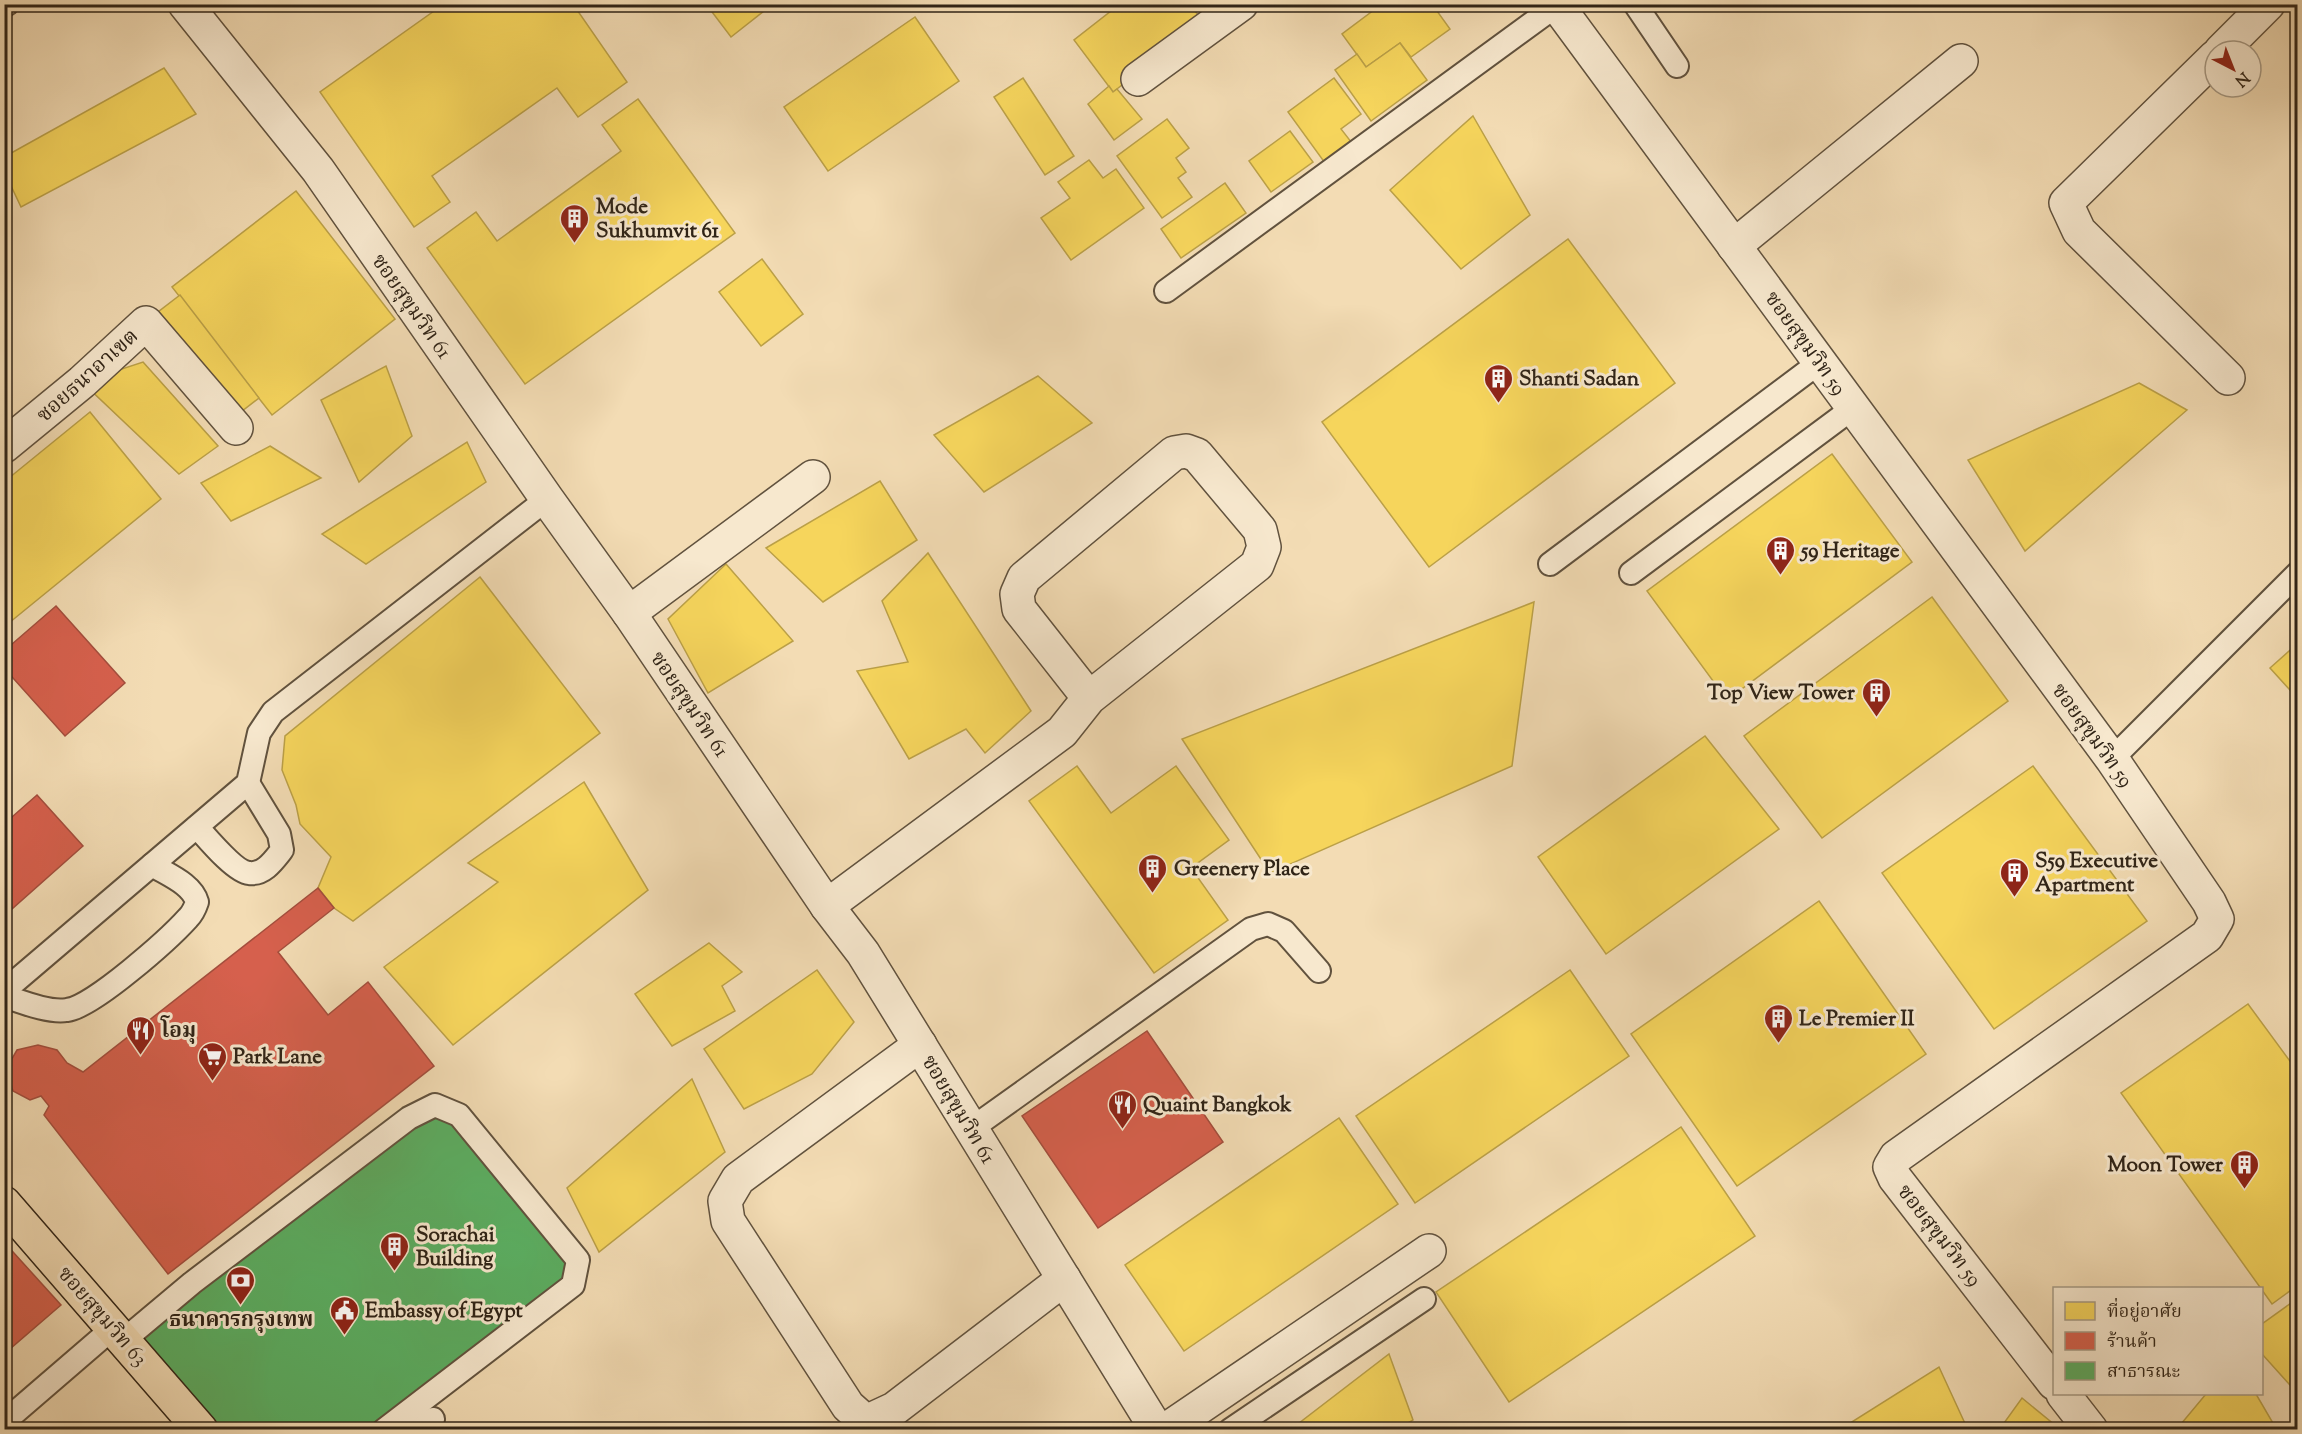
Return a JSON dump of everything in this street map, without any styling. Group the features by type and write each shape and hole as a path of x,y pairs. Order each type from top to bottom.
{"main road":[{"name":"ซอยสุขุมวิท 63","path":"6,1207 201,1430"}],"street":[{"name":"ซอยสุขุมวิท 61","path":"185,4 318,170 629,613 827,906 863,953 1157,1430"},
{"path":"1138,79 1241,4"},
{"path":"2233,39 2268,4"},
{"name":"ซอยสุขุมวิท 59","path":"1556,5 2112,759 2209,902 2217,920 2207,936 1896,1156 1890,1167 1895,1178 2053,1380"},
{"path":"1734,246 1961,61"},
{"path":"2203,69 2066,203 2079,231 2228,378"},
{"name":"ซอยธนาอาเขต","path":"4,447 82,382 146,322 236,428"},
{"path":"827,906 1062,732 1089,698 1257,565 1264,547 1260,530 1197,455 1186,451 1174,453 1024,578 1017,594 1019,609 1089,698"},
{"path":"629,613 813,477"},
{"path":"920,1045 738,1179 725,1201 728,1221 848,1406 866,1422 894,1410 1064,1279"},
{"path":"1166,1430 1430,1251"},
{"path":"2064,1395 2091,1430"}],"lane":[{"path":"1635,4 1677,66"},
{"path":"1166,291 1556,5"},
{"path":"1550,564 1820,362"},
{"path":"1631,573 1853,408"},
{"path":"4,991 248,783 259,733 273,712 547,499"},
{"path":"2112,759 2298,573"},
{"path":"196,827 239,869 249,874 260,871 271,864 282,850 279,834 248,783"},
{"path":"4,996 33,1006 66,1011 81,1006 101,994 178,928 194,909 197,902 195,894 152,865"},
{"path":"971,1129 1251,929 1268,924 1284,931 1319,971"},
{"path":"4,1422 118,1334 192,1283 408,1118 435,1105 459,1115 578,1260 573,1285 384,1430"},
{"path":"1230,1430 1424,1299"}],"building: ที่อยู่อาศัย":[{"path":"444,4 573,4 627,82 578,117 557,88 432,176 450,202 414,227 320,92"},
{"path":"706,4 773,4 731,37"},
{"path":"1120,4 1190,4 1203,22 1113,92 1074,40"},
{"path":"1382,4 1432,4 1450,29 1411,57 1400,43 1366,67 1342,34"},
{"path":"915,17 959,81 828,171 784,107"},
{"path":"1400,43 1427,80 1371,121 1335,70 1357,54 1366,67"},
{"path":"164,68 196,114 21,207 4,171 4,157"},
{"path":"1023,78 1074,156 1045,175 994,97"},
{"path":"1334,78 1361,114 1341,129 1352,143 1325,163 1288,112"},
{"path":"1109,86 1113,92 1117,89 1142,119 1114,140 1088,104"},
{"name":"Mode Sukhumvit 61","path":"638,99 735,233 525,384 427,248 476,212 497,241 621,151 602,125"},
{"path":"1473,116 1530,215 1461,269 1390,190"},
{"path":"1167,119 1189,148 1176,158 1186,172 1178,178 1192,197 1162,218 1117,156"},
{"path":"1290,131 1313,162 1271,192 1249,161"},
{"path":"1089,160 1103,178 1116,169 1144,208 1071,260 1041,218 1070,198 1058,182"},
{"path":"1225,183 1246,213 1181,258 1161,229"},
{"path":"296,191 395,319 272,415 172,287"},
{"name":"Shanti Sadan","path":"1568,239 1675,383 1429,567 1322,422"},
{"path":"762,259 803,314 761,346 719,292"},
{"path":"180,295 259,398 237,415 158,312"},
{"path":"143,362 218,446 179,474 82,382"},
{"path":"4,366 10,375 4,379"},
{"path":"386,366 412,436 359,482 321,400"},
{"path":"1038,376 1092,423 984,492 934,435"},
{"path":"2139,383 2187,410 2025,551 1968,460"},
{"path":"90,412 161,499 4,627 4,482"},
{"path":"467,442 486,482 366,564 322,534"},
{"path":"270,446 321,478 231,521 201,483"},
{"name":"59 Heritage","path":"1832,454 1912,562 1727,700 1647,591"},
{"path":"880,481 917,540 823,602 766,548"},
{"path":"928,553 1031,711 985,753 966,729 909,759 857,671 908,662 882,601"},
{"path":"726,564 793,641 708,693 668,619"},
{"path":"480,577 600,733 353,921 334,908 318,888 331,857 300,824 296,805 282,770 285,736"},
{"name":"Top View Tower","path":"1932,597 2008,701 1822,838 1744,736"},
{"path":"1534,602 1512,766 1270,873 1182,739"},
{"path":"2298,643 2298,699 2270,668"},
{"path":"1705,736 1779,829 1606,954 1538,857"},
{"name":"Greenery Place","path":"1077,766 1111,813 1176,766 1229,840 1191,868 1228,920 1154,973 1029,801"},
{"name":"S59 Executive Apartment","path":"2033,766 2147,921 1994,1029 1882,873"},
{"path":"584,782 648,890 453,1045 384,967 498,882 468,863"},
{"name":"Le Premier II","path":"1819,901 1926,1054 1737,1186 1631,1034"},
{"path":"709,943 742,972 722,986 735,1011 672,1046 635,994"},
{"path":"817,970 854,1022 812,1074 744,1109 704,1049"},
{"path":"1570,970 1629,1056 1415,1203 1356,1116"},
{"name":"Moon Tower","path":"2248,1004 2298,1072 2298,1285 2272,1304 2263,1291 2263,1287 2260,1287 2121,1093"},
{"path":"692,1079 725,1152 599,1252 567,1188"},
{"path":"1339,1118 1398,1204 1184,1351 1125,1265"},
{"path":"1681,1127 1755,1236 1509,1402 1436,1292"},
{"path":"2298,1298 2298,1394 2263,1355 2263,1323"},
{"path":"1389,1354 1413,1420 1397,1430 1290,1430"},
{"path":"1939,1367 1968,1430 1839,1430"},
{"path":"2205,1395 2257,1395 2277,1430 2176,1430"},
{"path":"2022,1398 2061,1430 1999,1430"}],"building: ร้านค้า":[{"path":"56,606 125,683 65,736 4,668 4,651"},
{"path":"37,795 83,846 4,916 4,824"},
{"name":"Park Lane","path":"318,888 334,908 278,952 328,1015 368,982 434,1066 168,1274 44,1115 49,1106 41,1096 30,1100 13,1091 6,1069 17,1050 38,1045 57,1050 67,1063 83,1072"},
{"name":"Quaint Bangkok","path":"1147,1031 1223,1142 1098,1228 1022,1116"},
{"path":"4,1242 61,1305 4,1354"}],"building: สาธารณะ":[{"name":"Sorachai Building","path":"436,1112 456,1121 571,1263 567,1279 374,1430 210,1430 132,1339 414,1123"}],"place":[{"name":"Mode Sukhumvit 61","path":"575,244"},
{"name":"Shanti Sadan","path":"1498,404"},
{"name":"59 Heritage","path":"1780,576"},
{"name":"Top View Tower","path":"1876,718"},
{"name":"Greenery Place","path":"1153,894"},
{"name":"S59 Executive Apartment","path":"2014,898"},
{"name":"Le Premier II","path":"1778,1044"},
{"name":"โอมุ","path":"140,1056"},
{"name":"Park Lane","path":"212,1082"},
{"name":"Quaint Bangkok","path":"1122,1130"},
{"name":"Moon Tower","path":"2244,1190"},
{"name":"Sorachai Building","path":"395,1272"},
{"name":"ธนาคารกรุงเทพ","path":"241,1306"},
{"name":"Embassy of Egypt","path":"344,1336"}]}
